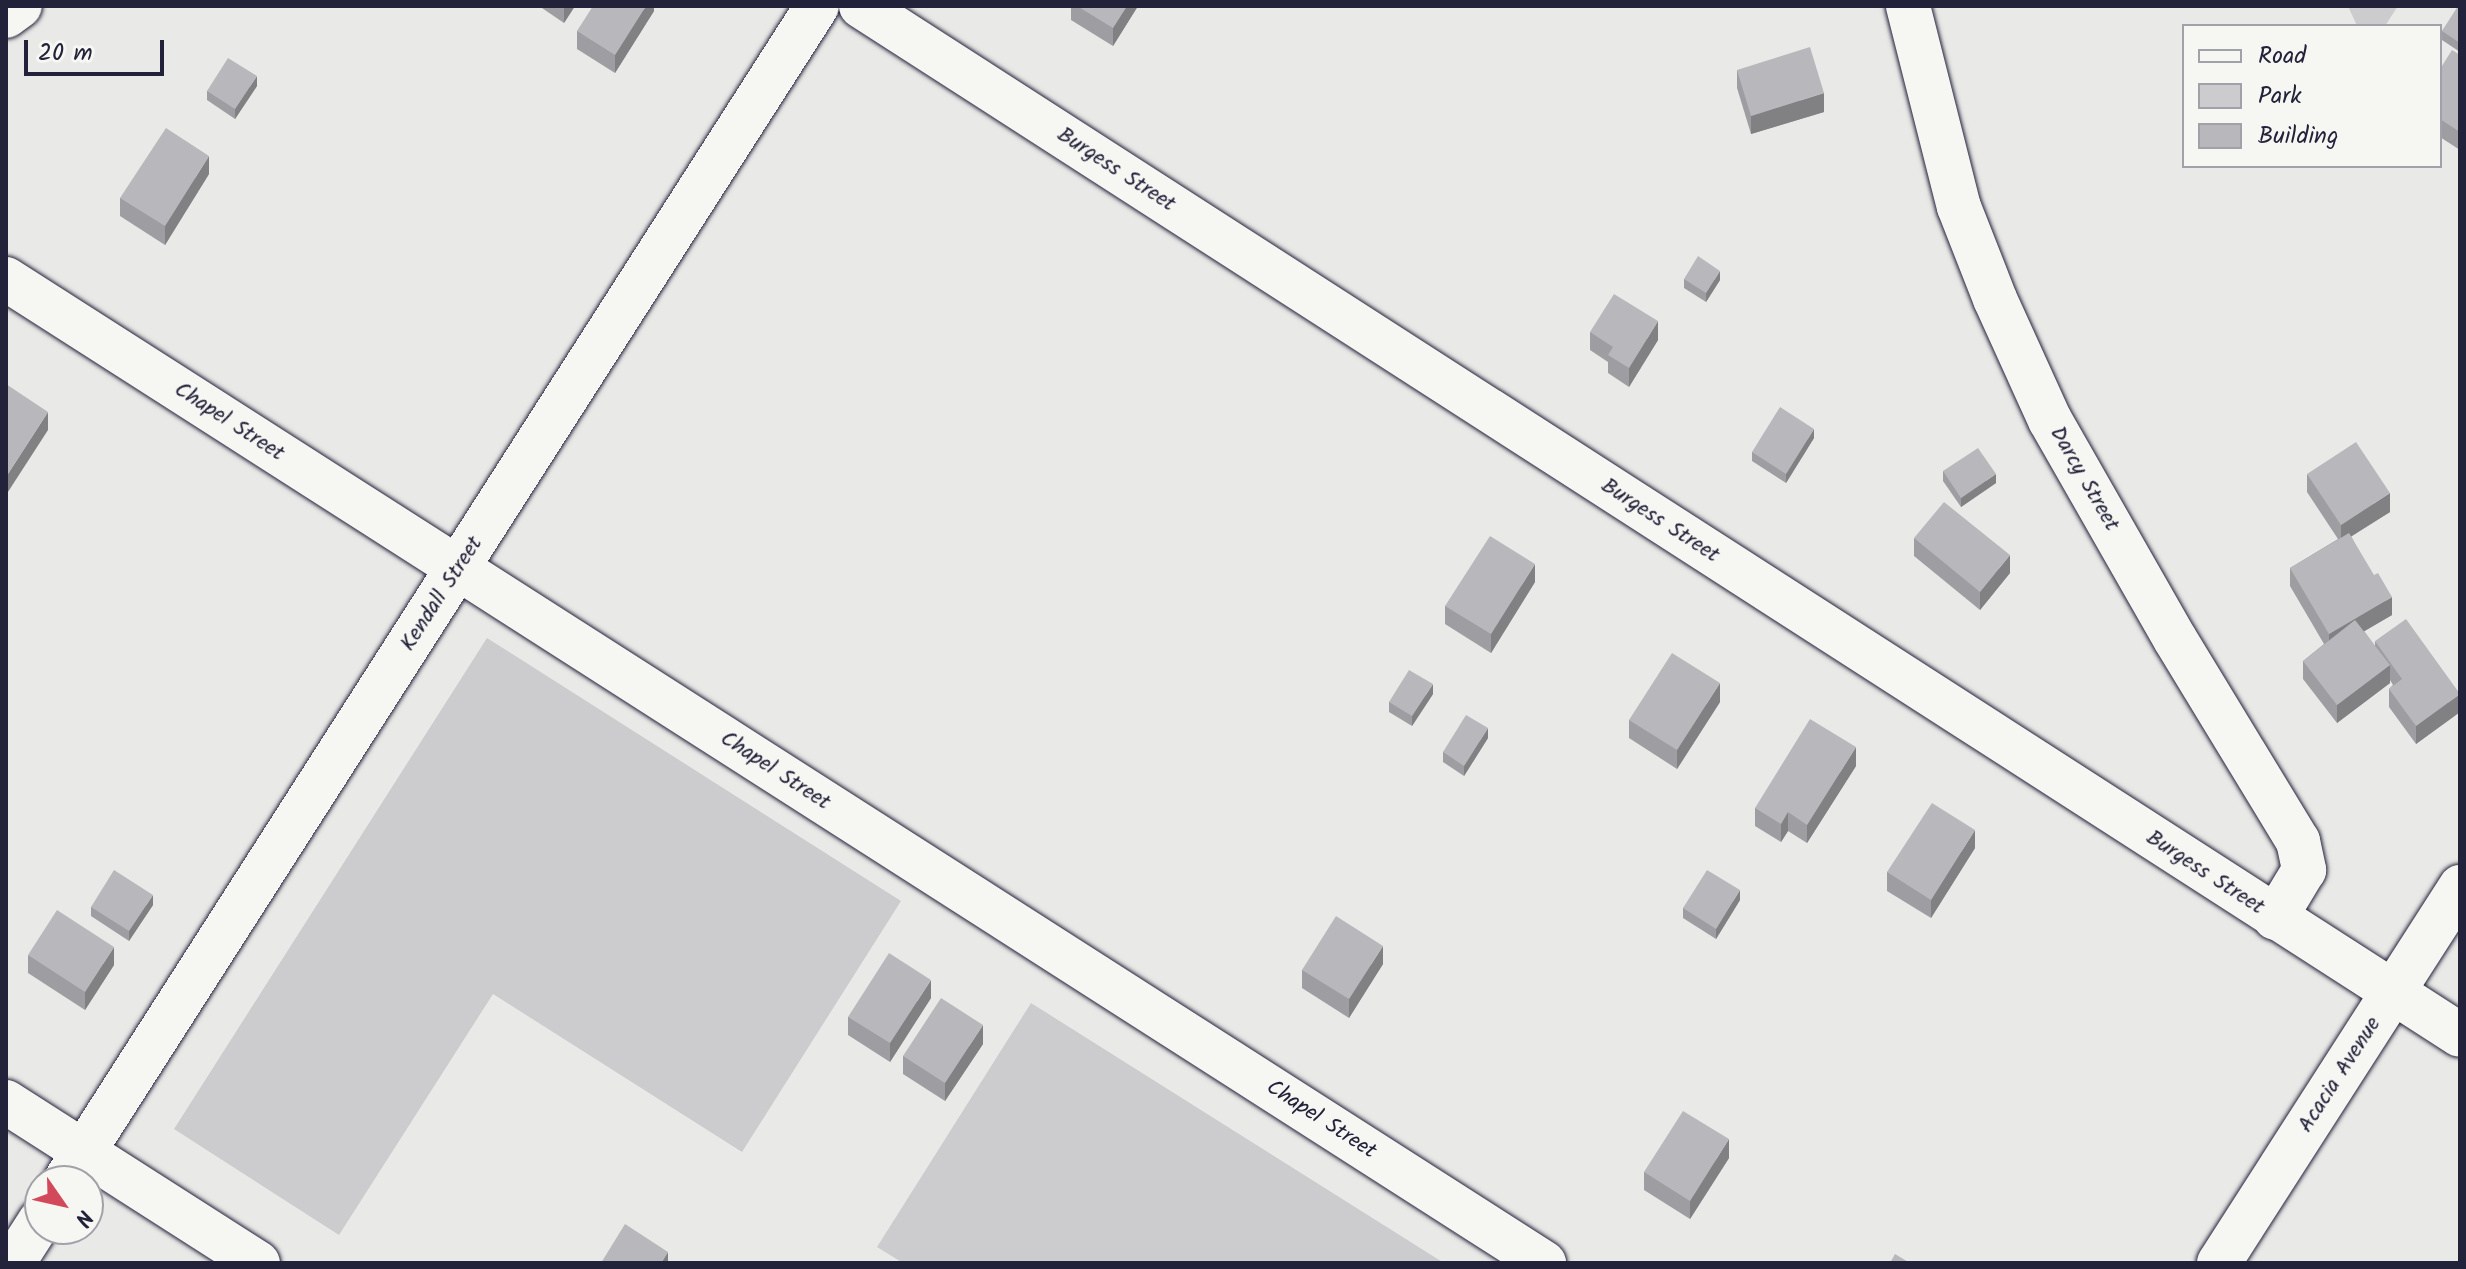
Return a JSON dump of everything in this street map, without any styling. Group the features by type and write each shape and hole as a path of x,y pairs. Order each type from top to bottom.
{"street":[{"path":"6,16 20,6"},
{"name":"Kendall Street","path":"76,1165 817,6"},
{"name":"Burgess Street","path":"861,6 2460,1035"},
{"name":"Darcy Street","path":"1908,6 1959,207 1995,299 2050,420 2175,639 2298,841 2304,870 2275,918"},
{"name":"Chapel Street","path":"6,279 1544,1263"},
{"name":"Acacia Avenue","path":"2219,1263 2460,887"},
{"path":"6,1102 74,1165"},
{"path":"104,1181 258,1263"},
{"path":"13,1263 25,1245"}],"green space":[{"path":"2348,6 2398,6 2386,24 2356,24"},
{"path":"487,638 901,901 742,1152 493,994 339,1235 174,1129"},
{"path":"1031,1003 1444,1263 903,1263 877,1247"}],"building":[{"path":"593,6 646,6 615,55 577,31"},
{"path":"1077,6 1127,6 1113,28"},
{"path":"2460,6 2460,43 2442,31"},
{"path":"1810,47 1824,93 1751,116 1737,70"},
{"path":"2452,50 2460,55 2460,132 2442,120 2442,66"},
{"path":"228,58 257,76 235,109 207,91"},
{"path":"166,128 209,156 165,226 120,198"},
{"path":"1698,256 1720,271 1706,293 1684,279"},
{"path":"1614,294 1658,321 1629,368 1608,355 1613,347 1590,332"},
{"path":"6,384 48,412 6,477"},
{"path":"1780,407 1814,429 1786,474 1752,452"},
{"path":"2356,442 2390,493 2341,525 2307,474"},
{"path":"1978,448 1996,474 1961,498 1943,471"},
{"path":"1944,502 2010,555 1980,592 1914,538"},
{"path":"2349,533 2374,575 2378,573 2392,597 2329,634 2290,568"},
{"path":"1490,536 1535,564 1491,634 1445,606"},
{"path":"2406,619 2460,694 2416,726 2389,689 2402,679 2375,641"},
{"path":"2355,620 2390,665 2337,705 2303,661"},
{"path":"1672,653 1720,683 1677,750 1629,720"},
{"path":"1409,670 1433,684 1412,716 1389,702"},
{"path":"1466,715 1488,728 1464,766 1443,752"},
{"path":"1810,719 1856,747 1807,825 1788,812 1781,824 1755,808"},
{"path":"1932,803 1975,830 1931,900 1887,872"},
{"path":"114,870 153,895 129,931 91,907"},
{"path":"1707,870 1740,890 1716,929 1683,908"},
{"path":"57,910 114,947 85,992 28,955"},
{"path":"1336,916 1383,946 1349,999 1302,970"},
{"path":"889,953 931,980 890,1043 848,1017"},
{"path":"941,998 983,1025 945,1083 903,1056"},
{"path":"1683,1111 1729,1139 1690,1201 1644,1172"},
{"path":"625,1224 668,1252 661,1263 601,1263"},
{"path":"1895,1254 1910,1263 1890,1263"}]}
